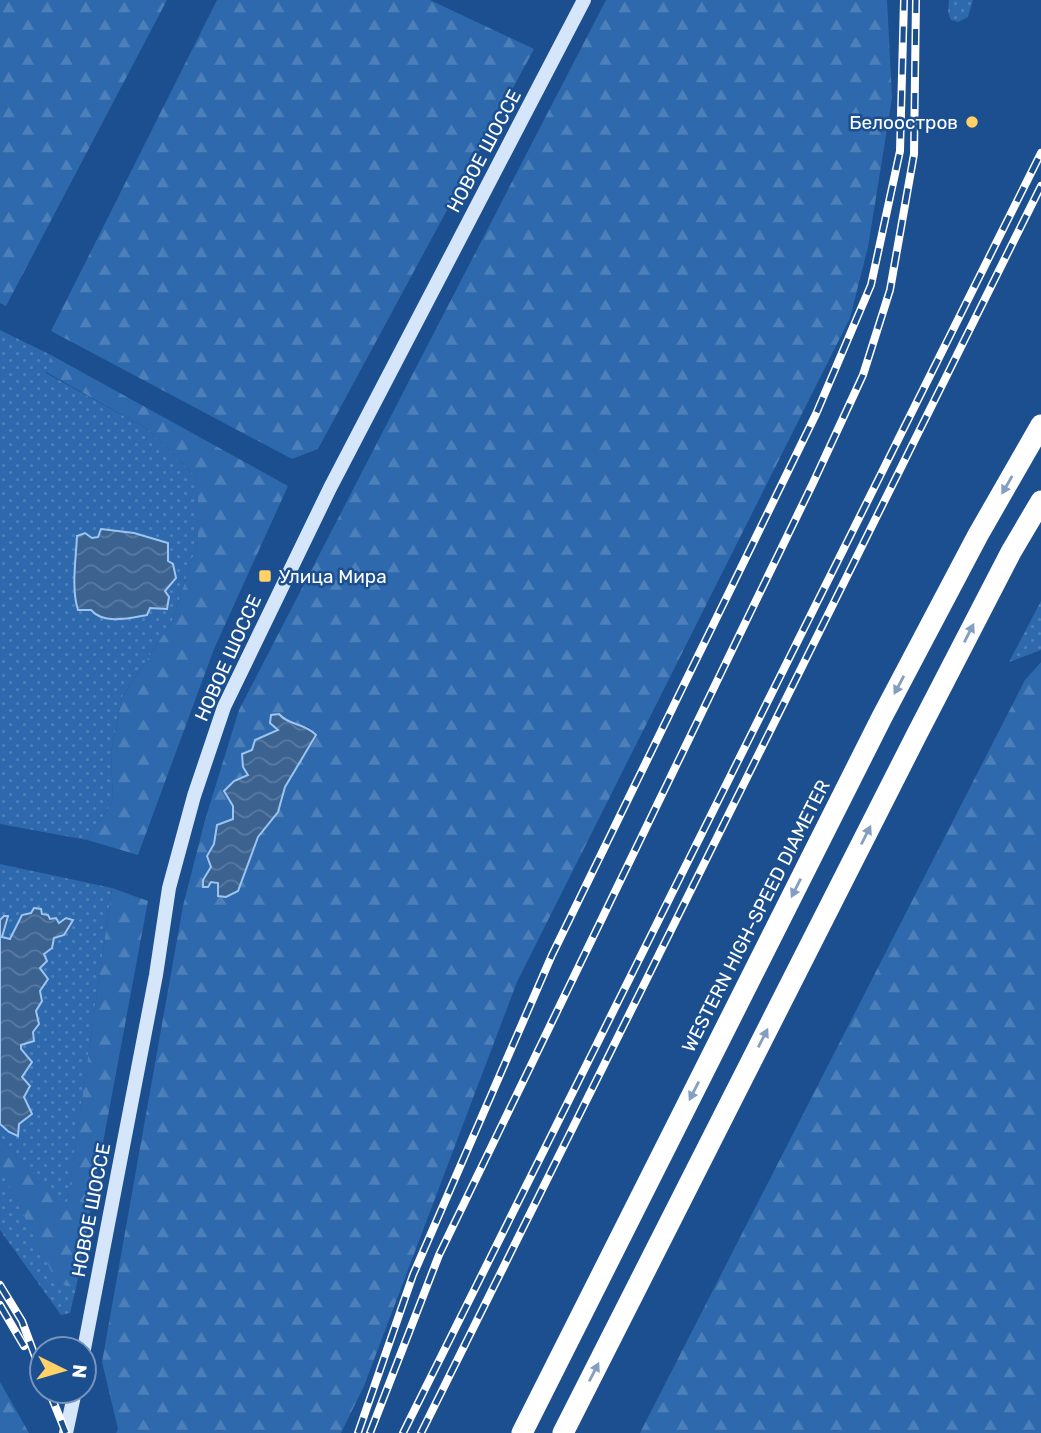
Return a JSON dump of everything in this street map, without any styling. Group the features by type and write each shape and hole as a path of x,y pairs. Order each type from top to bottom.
{"highway":[{"name":"WESTERN HIGH-SPEED DIAMETER","path":"522,1433 888,705 978,535 1041,425"},
{"path":"563,1433 916,736 1011,552 1041,501"}],"main road":[{"name":"НОВОЕ ШОССЕ","path":"87,1335 156,975 169,888 194,796 224,707 330,488 584,0"},
{"path":"66,1433 72,1405"}],"green space":[{"path":"0,0 167,0 6,306 0,303"},
{"path":"217,0 430,0 534,49 318,449 292,459 51,331"},
{"path":"606,0 887,0 892,98 868,247 850,318 517,982 364,1386 341,1433 116,1433 118,1429 102,1362 183,906 205,820 239,710","holes":["285,721 309,727 316,735 285,787 278,812 258,837 238,891 203,880 211,867 207,856 214,844 217,825 233,819 234,781 248,775 255,740 279,730"]},
{"path":"949,0 973,0 968,17 958,22 951,20 948,13"},
{"path":"0,330 51,355 46,373 149,430 198,479 198,541 172,622 122,697 111,752 113,801 87,840 0,824","holes":["98,537 169,587 150,608 96,615 91,610 92,538"]},
{"path":"51,355 288,486 214,649 138,855 87,840 113,801 111,752 122,697 172,622 198,541 198,479 149,430 46,372"},
{"path":"1041,601 1041,650 1009,662"},
{"path":"1041,662 1041,1433 640,1433 1025,680"},
{"path":"0,864 112,888 66,1213 0,1138 0,1124 9,1132 21,1113 24,1091 21,1045 33,1032 40,991 40,968 59,923 31,913 17,923 10,939 1,937 7,917 0,920"},
{"path":"112,888 148,901 76,1288 57,1283 0,1171 0,1138 66,1212"},
{"path":"0,1171 4,1174 57,1282 76,1288 70,1313 61,1315 0,1230"},
{"path":"0,1382 29,1433 0,1433"}],"water":[{"path":"101,529 134,533 168,543 168,561 173,564 176,578 165,591 169,597 167,609 150,608 147,615 118,619 103,618 91,610 78,610 74,583 77,536 85,533 92,538 98,537"},
{"path":"279,714 287,721 307,728 316,735 285,787 278,812 258,837 238,891 226,897 218,896 218,883 211,882 208,887 203,887 203,880 211,867 207,856 214,844 217,825 233,819 233,806 224,791 234,781 248,775 243,767 242,754 252,750 255,740 278,730 270,723 271,715"},
{"path":"34,908 41,909 42,914 48,915 50,919 56,918 59,923 66,918 73,920 64,935 54,938 52,948 44,954 47,961 40,968 48,979 40,991 42,1001 36,1011 39,1024 33,1032 34,1041 21,1045 21,1049 32,1062 22,1077 30,1086 24,1097 32,1114 19,1124 18,1136 0,1124 0,920 8,916 2,937 10,939 22,915 31,913"}],"railway":[{"path":"358,1433 413,1275 552,955 816,414 871,285 900,151 904,0"},
{"path":"370,1433 439,1255 863,375 890,290 914,154 916,0"},
{"path":"403,1433 1041,153"},
{"path":"421,1433 1041,186"},
{"path":"0,1285 22,1321 28,1337"},
{"path":"0,1305 24,1346"},
{"path":"55,1405 66,1433"}],"place":[{"name":"Белоостров","path":"972,122"},
{"name":"Улица Мира","path":"265,576"}]}
